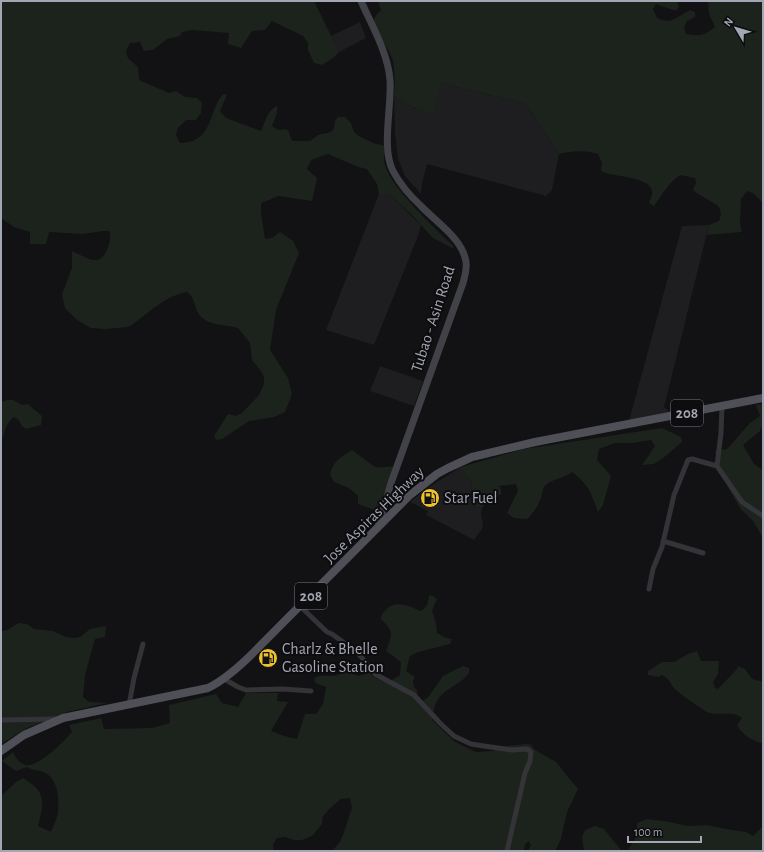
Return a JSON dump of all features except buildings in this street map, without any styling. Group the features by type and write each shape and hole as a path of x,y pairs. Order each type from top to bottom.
{"main road":[{"name":"Tubao - Asin Road","path":"360,1 386,61 390,79 388,154 392,170 419,205 456,240 461,247 466,264 463,283 391,483 378,528"},
{"name":"Jose Aspiras Highway","path":"1,750 24,735 63,718 208,688 224,679 300,606 410,496 426,482 448,468 472,457 535,442 763,398"}],"street":[{"path":"717,466 722,406"},
{"path":"649,589 652,569 663,541 674,495 687,461 692,459 717,466 739,498 763,516"},
{"path":"663,541 703,553"},
{"path":"300,606 328,632 353,650 375,674 414,695 454,736 470,744 512,750 527,749 531,752 532,755 525,773 507,851"},
{"path":"129,705 143,644"},
{"path":"224,679 246,690 283,689 311,691"},
{"path":"1,720 63,718"}],"shaded area":[{"path":"1,1 314,1 339,52 322,65 314,63 308,50 308,43 303,36 272,21 265,30 252,31 241,48 228,44 229,33 192,30 182,32 180,36 167,39 153,50 144,51 140,42 130,43 126,54 138,67 139,80 169,93 176,91 185,97 197,98 202,103 201,113 196,120 186,120 178,128 176,135 180,143 199,138 208,125 223,94 227,95 220,111 226,118 261,131 271,110 277,106 277,113 272,126 278,130 288,130 292,141 310,141 318,135 331,132 338,117 345,117 351,123 354,132 359,136 373,143 385,146 385,165 396,185 415,208 454,247 452,248 433,238 413,216 389,194 379,194 377,184 367,169 358,167 328,154 311,160 307,169 317,178 312,201 279,196 261,203 265,239 272,238 280,232 293,241 299,253 276,310 270,350 288,378 292,394 285,412 274,417 249,421 222,439 216,440 214,436 228,414 236,416 242,413 259,395 264,384 264,377 261,371 252,360 250,343 238,328 216,324 205,320 197,311 192,298 187,292 165,301 127,327 105,329 91,328 77,320 65,308 62,294 72,268 72,251 93,260 101,258 105,254 109,245 109,231 83,234 49,232 46,244 30,244 30,232 14,227 1,218"},
{"path":"378,1 677,1 679,6 676,11 656,4 653,9 657,18 667,21 674,19 690,10 695,12 695,17 687,21 684,27 686,34 698,35 705,34 715,27 709,14 708,1 763,1 763,203 753,193 747,191 741,199 740,223 742,232 707,235 709,225 719,221 721,214 719,207 693,190 696,183 695,178 680,175 669,185 654,206 649,203 652,196 650,186 644,182 601,171 602,163 598,154 578,151 559,154 526,104 441,83 434,113 423,111 408,105 394,96 395,78 393,61 389,51 379,35 374,20 381,10"},
{"path":"360,22 366,38 339,52 331,36"},
{"path":"441,83 526,104 559,154 552,190 546,196 427,164 421,194 405,176 398,159 395,133 394,96 416,109"},
{"path":"379,194 389,194 421,225 418,236 374,345 326,330"},
{"path":"709,225 664,407 671,413 629,421 682,226"},
{"path":"380,366 423,381 414,406 370,391"},
{"path":"13,400 22,405 28,404 42,416 41,425 26,429 22,426 18,419 13,417 7,425 1,441 1,402"},
{"path":"763,404 763,424 760,431 743,445 754,464 763,470 763,538 753,521 740,508 720,473 715,451 727,449 750,423 760,416 756,405"},
{"path":"662,428 681,437 682,442 654,464 642,465 655,446 651,440 633,443 615,443 599,449 597,460 611,476 603,505 598,512 586,485 572,472 550,482 545,486 538,504 527,519 514,518 507,513 518,491 516,484 499,486 501,494 486,502 482,508 470,505 472,482 461,467 524,449"},
{"path":"352,450 375,467 394,467 377,511 358,504 358,496 349,488 334,482 330,474 336,462"},
{"path":"461,467 472,482 470,505 482,508 482,529 474,540 426,515 428,511 410,502 426,489"},
{"path":"429,595 437,599 432,611 436,623 437,633 446,638 452,639 450,644 418,652 410,656 406,671 415,677 413,681 414,687 417,690 418,703 420,704 429,696 443,676 463,666 469,668 469,673 466,677 442,694 437,700 432,720 455,742 476,752 494,751 497,746 527,744 531,745 535,750 556,762 578,789 567,812 561,839 555,851 528,851 531,845 529,841 525,844 524,851 332,851 340,842 344,832 352,808 350,798 341,799 329,809 322,818 322,824 312,836 302,840 294,840 285,837 277,838 273,845 274,851 1,851 1,796 16,782 23,778 31,783 40,793 42,798 42,810 38,826 51,832 58,814 57,791 54,781 45,773 27,767 16,771 2,761 13,752 21,763 31,765 44,758 72,732 69,725 101,718 104,729 152,728 170,723 169,705 216,694 222,703 238,707 246,693 278,693 277,701 288,702 271,731 297,739 305,714 316,714 323,704 326,687 315,683 314,678 333,676 341,674 344,671 359,676 370,672 372,676 387,683 400,675 401,662 386,651 391,634 389,628 381,619 381,616 389,607 398,604 420,611 427,605"},
{"path":"19,623 27,624 34,629 53,631 66,637 75,638 80,637 90,629 106,626 105,637 95,639 85,675 83,697 89,702 107,703 67,712 27,728 1,744 1,631 7,630"},
{"path":"266,650 278,660 271,668 257,659"},
{"path":"697,651 701,661 719,661 718,674 713,682 715,688 718,689 738,666 745,669 752,679 763,682 763,741 761,743 754,741 741,731 737,725 742,718 738,715 707,712 676,690 665,676 662,675 659,677 648,675 648,671 662,662 674,662"},
{"path":"647,819 687,826 707,825 746,832 753,836 763,826 763,851 584,851 582,837 585,830 595,826 604,829 621,850 628,850 636,837 637,823"}],"place":[{"name":"Star Fuel","path":"430,498"},
{"name":"Charlz & Bhelle Gasoline Station","path":"268,658"}]}
